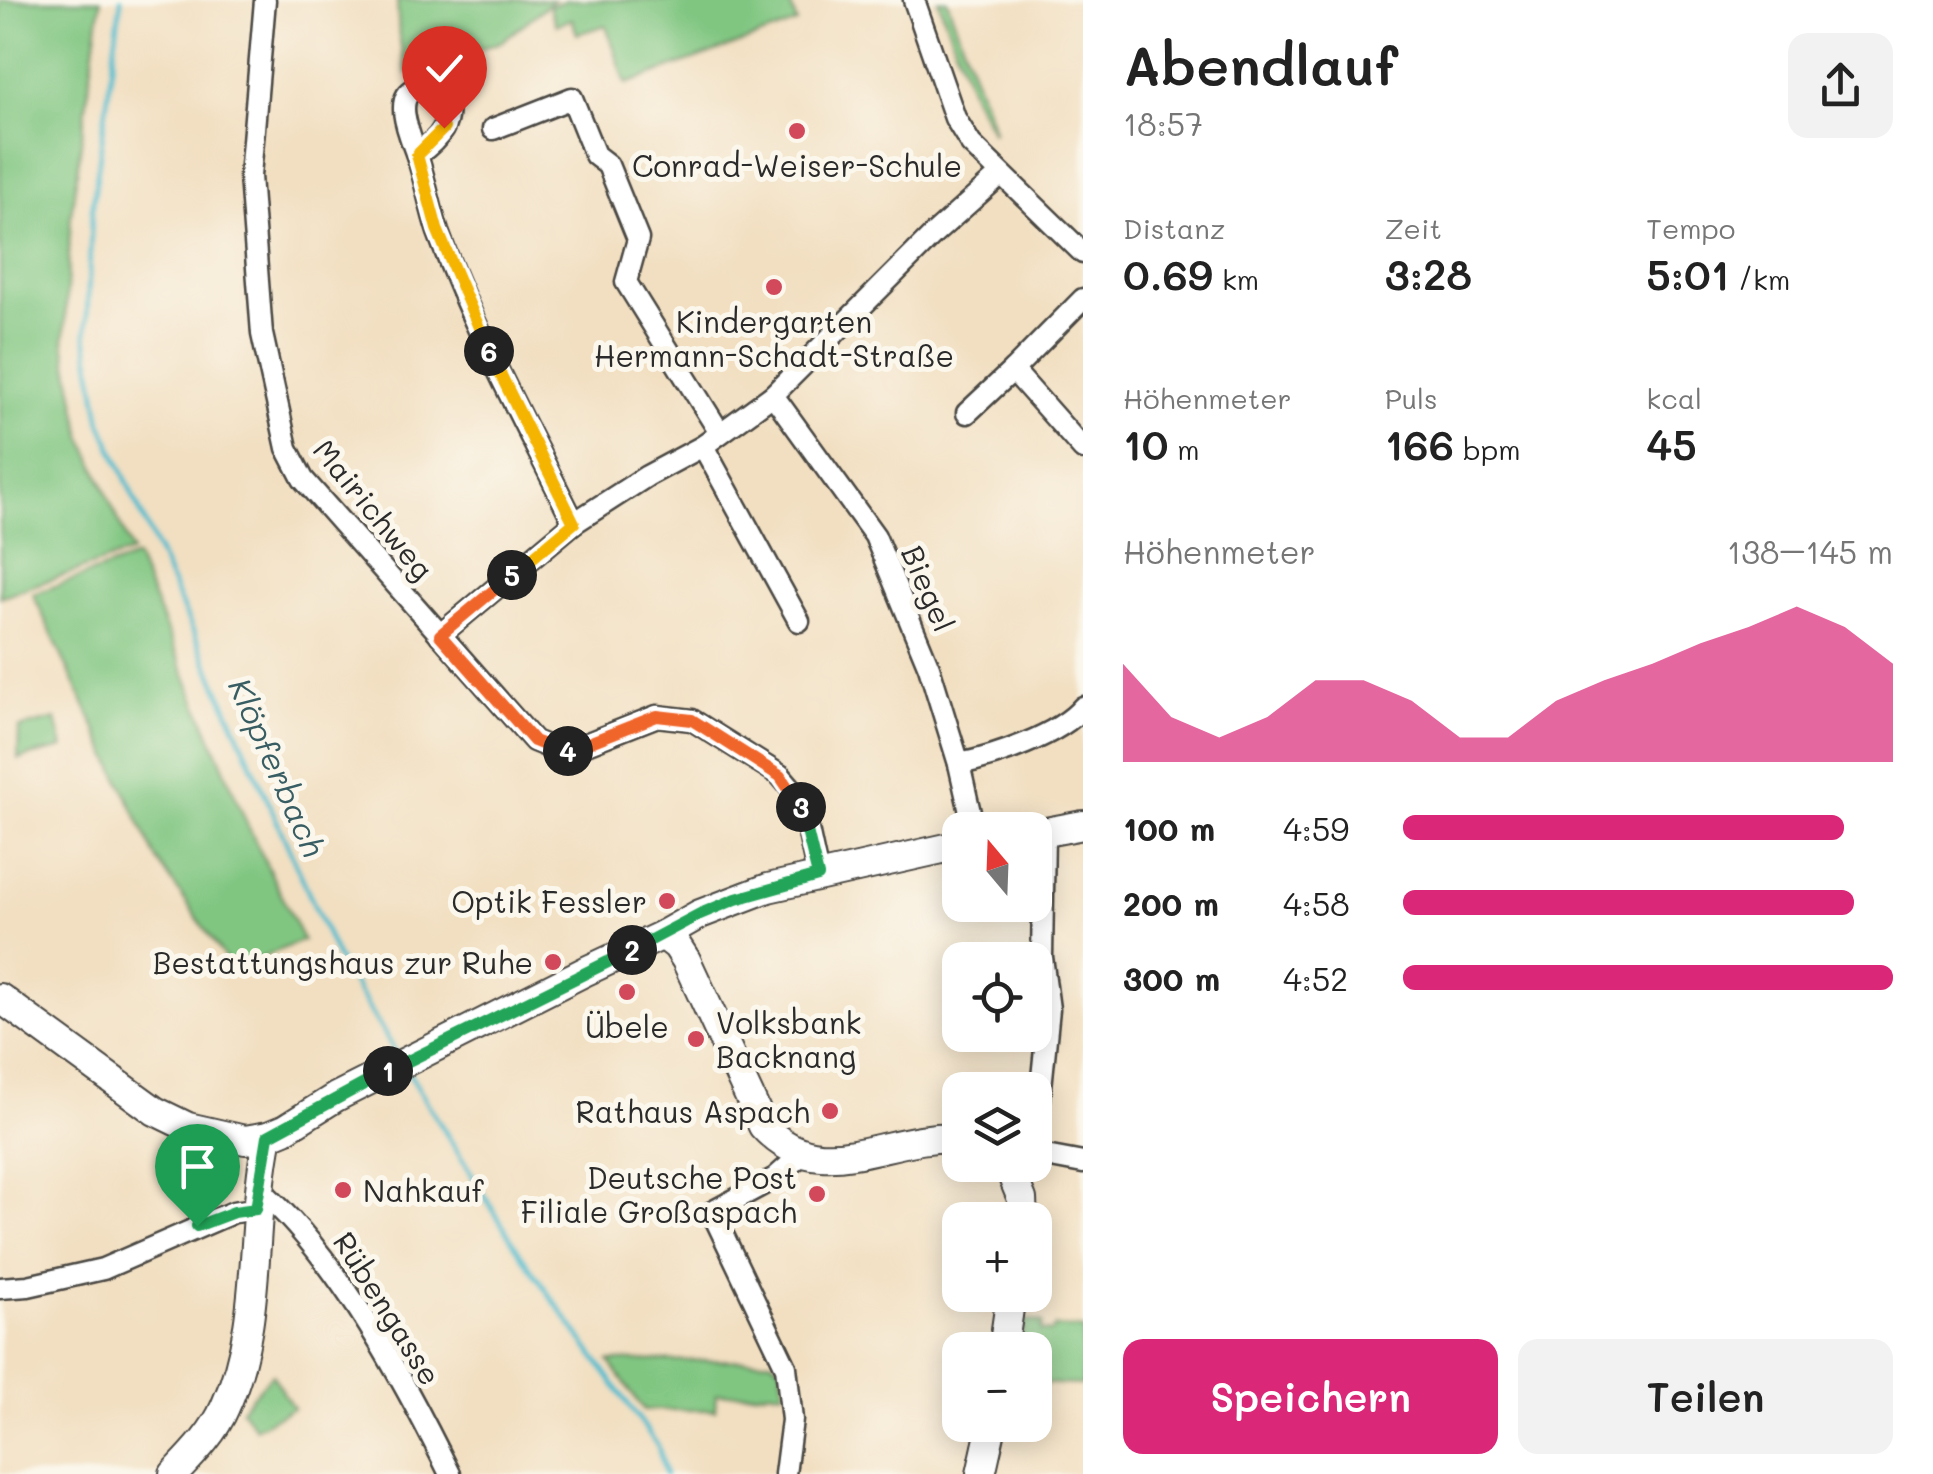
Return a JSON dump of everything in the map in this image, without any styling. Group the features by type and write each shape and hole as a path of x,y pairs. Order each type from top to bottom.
{"street":[{"name":"Mairichweg","path":"265,0 250,176 262,334 287,448 303,479 534,741 564,753 657,716 692,720 780,776 792,789 806,820 818,876"},
{"path":"914,0 955,118 970,144 1083,253"},
{"path":"492,129 572,98 595,155 608,166 638,239 626,282 712,439 799,621"},
{"path":"417,155 437,229 472,318 574,523"},
{"path":"440,635 574,523 712,439 773,395 936,232 1000,174"},
{"path":"967,413 1083,299"},
{"path":"1013,370 1083,449"},
{"name":"Biegel","path":"773,395 875,536 929,667 970,812"},
{"path":"959,764 986,758 1060,726 1083,707"},
{"path":"1052,831 1083,825"},
{"path":"0,998 155,1111 220,1136 246,1140 268,1136 405,1062 663,936 700,914 736,899 818,876 942,849"},
{"path":"1037,1072 1049,1009 1041,922"},
{"path":"663,936 677,946 686,960 763,1126 779,1144 801,1155 849,1155 926,1137 942,1137"},
{"path":"174,1474 212,1430 239,1372 252,1299 257,1198 268,1136"},
{"path":"785,1474 792,1420 786,1367 712,1212 776,1178 801,1155"},
{"path":"1052,1162 1083,1163"},
{"path":"0,1288 28,1286 103,1268 234,1212 257,1198"},
{"name":"Rübengasse","path":"257,1198 300,1226 348,1296 425,1423 450,1474"},
{"path":"982,1474 989,1442"}],"green space":[{"path":"0,0 101,0 71,215 64,343 82,436 132,552 0,597"},
{"path":"397,0 554,0 501,42 407,73 399,37"},
{"path":"567,0 789,0 797,23 626,84 606,25 577,34 572,19 556,25 549,6"},
{"path":"938,0 947,0 992,132 973,96"},
{"path":"136,557 248,826 303,940 233,970 157,860 33,594"},
{"path":"56,719 63,748 18,759 19,728"},
{"path":"1025,1320 1042,1323 1041,1331 1052,1332 1023,1332"},
{"path":"1054,1327 1083,1329 1083,1385 1052,1384"},
{"path":"771,1360 781,1367 784,1391 716,1394 715,1410 644,1410 609,1361"},
{"path":"272,1374 293,1408 255,1428 241,1409"}],"waterway":[{"name":"Klöpferbach","path":"121,0 92,211 86,337 101,423 337,957 398,1056"},
{"name":"Klöpferbach","path":"407,1070 521,1255 658,1446 665,1474"}],"place":[{"name":"Conrad-Weiser-Schule","path":"797,131"},
{"name":"Kindergarten Hermann-Schadt-Straße","path":"774,287"},
{"name":"Optik Fessler","path":"667,901"},
{"name":"Bestattungshaus zur Ruhe","path":"553,962"},
{"name":"Übele","path":"627,992"},
{"name":"Volksbank Backnang","path":"696,1039"},
{"name":"Rathaus Aspach","path":"830,1111"},
{"name":"Nahkauf","path":"343,1190"},
{"name":"Deutsche Post Filiale Großaspach","path":"817,1194"}],"route":[{"path":"197,1226 234,1212 256,1209 268,1136 306,1113 700,914 768,888 818,876 806,820 792,789 780,776 692,720 657,716 564,753 534,741 440,635 574,523 472,318 437,229 417,155 444,128"}]}
